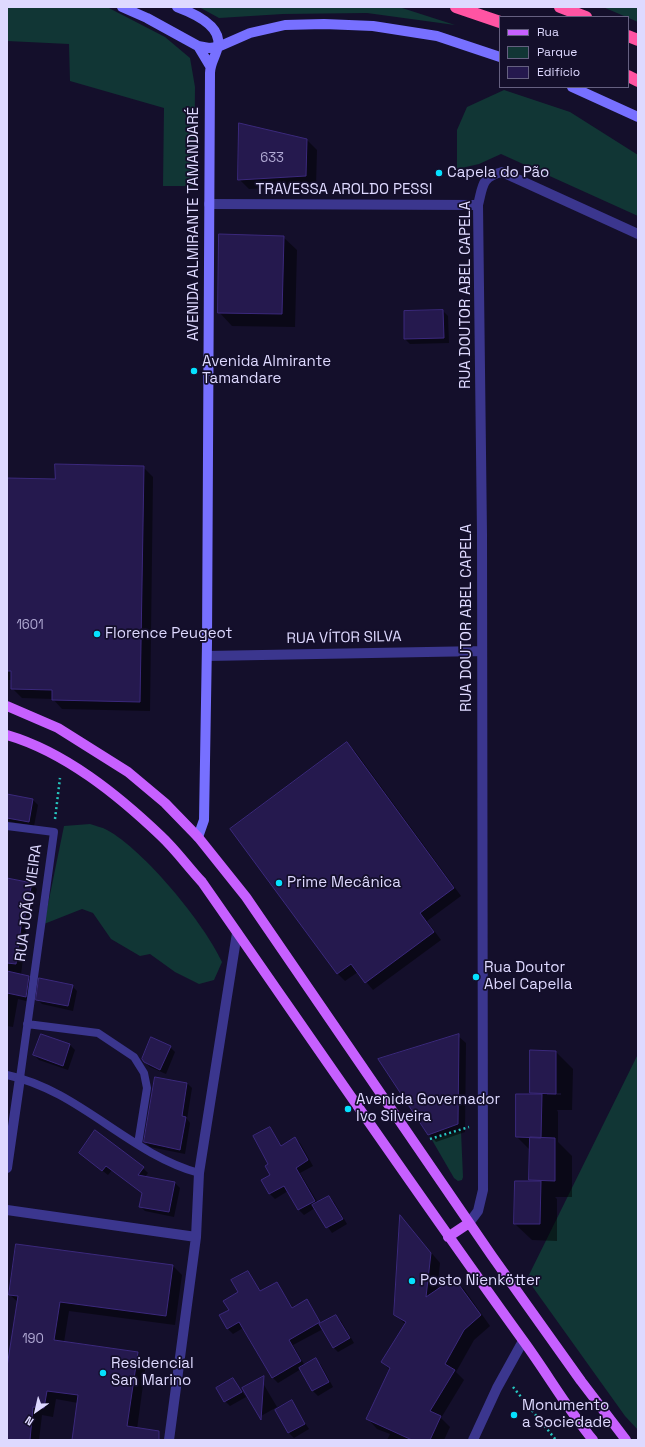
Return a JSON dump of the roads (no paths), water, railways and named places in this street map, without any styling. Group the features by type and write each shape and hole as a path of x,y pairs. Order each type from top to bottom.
{"highway":[{"path":"456,7 499,22"},
{"path":"560,7 583,16"},
{"path":"629,76 638,81"}],"main road":[{"path":"122,7 147,18 198,46 218,47 250,33 285,25 324,24 373,26 437,36 499,58"},
{"path":"177,7 213,27 218,34 218,47"},
{"path":"198,46 210,66"},
{"name":"AVENIDA ALMIRANTE TAMANDARÉ","path":"198,837 204,820 207,656 210,66 218,47"},
{"path":"574,88 638,117"},
{"path":"7,706 58,728 128,772 165,803 198,837 246,897 469,1223 581,1381 626,1440"},
{"path":"7,735 35,745 69,764 122,802 162,837 196,876 448,1237 524,1341 568,1409 593,1440"},
{"path":"448,1237 469,1223"}],"street":[{"name":"RUA DOUTOR ABEL CAPELA","path":"469,1223 478,1211 483,1190 482,651 478,205 484,182 490,175 502,172 638,234"},
{"name":"TRAVESSA AROLDO PESSI","path":"209,204 478,205"},
{"name":"RUA VÍTOR SILVA","path":"207,656 482,651"},
{"path":"170,1440 196,1237 200,1172 237,933"},
{"name":"RUA JOÃO VIEIRA","path":"7,1168 20,1078"},
{"path":"7,1210 196,1237"},
{"path":"472,1440 497,1388 524,1341"}],"lane":[{"name":"RUA JOÃO VIEIRA","path":"7,826 54,832 20,1078"},
{"path":"27,1024 98,1033 134,1057 144,1073 147,1088 138,1144"},
{"path":"7,1075 42,1086 74,1102 138,1144 164,1158 200,1172"}],"place":[{"name":"Capela do Pão","path":"439,173"},
{"name":"Avenida Almirante Tamandare","path":"194,371"},
{"name":"Florence Peugeot","path":"97,634"},
{"name":"Prime Mecânica","path":"279,883"},
{"name":"Rua Doutor Abel Capella","path":"476,977"},
{"name":"Avenida Governador Ivo Silveira","path":"348,1109"},
{"name":"Posto Nienkötter","path":"412,1281"},
{"name":"Residencial San Marino","path":"103,1373"},
{"name":"Monumento a Sociedade","path":"514,1415"}]}
